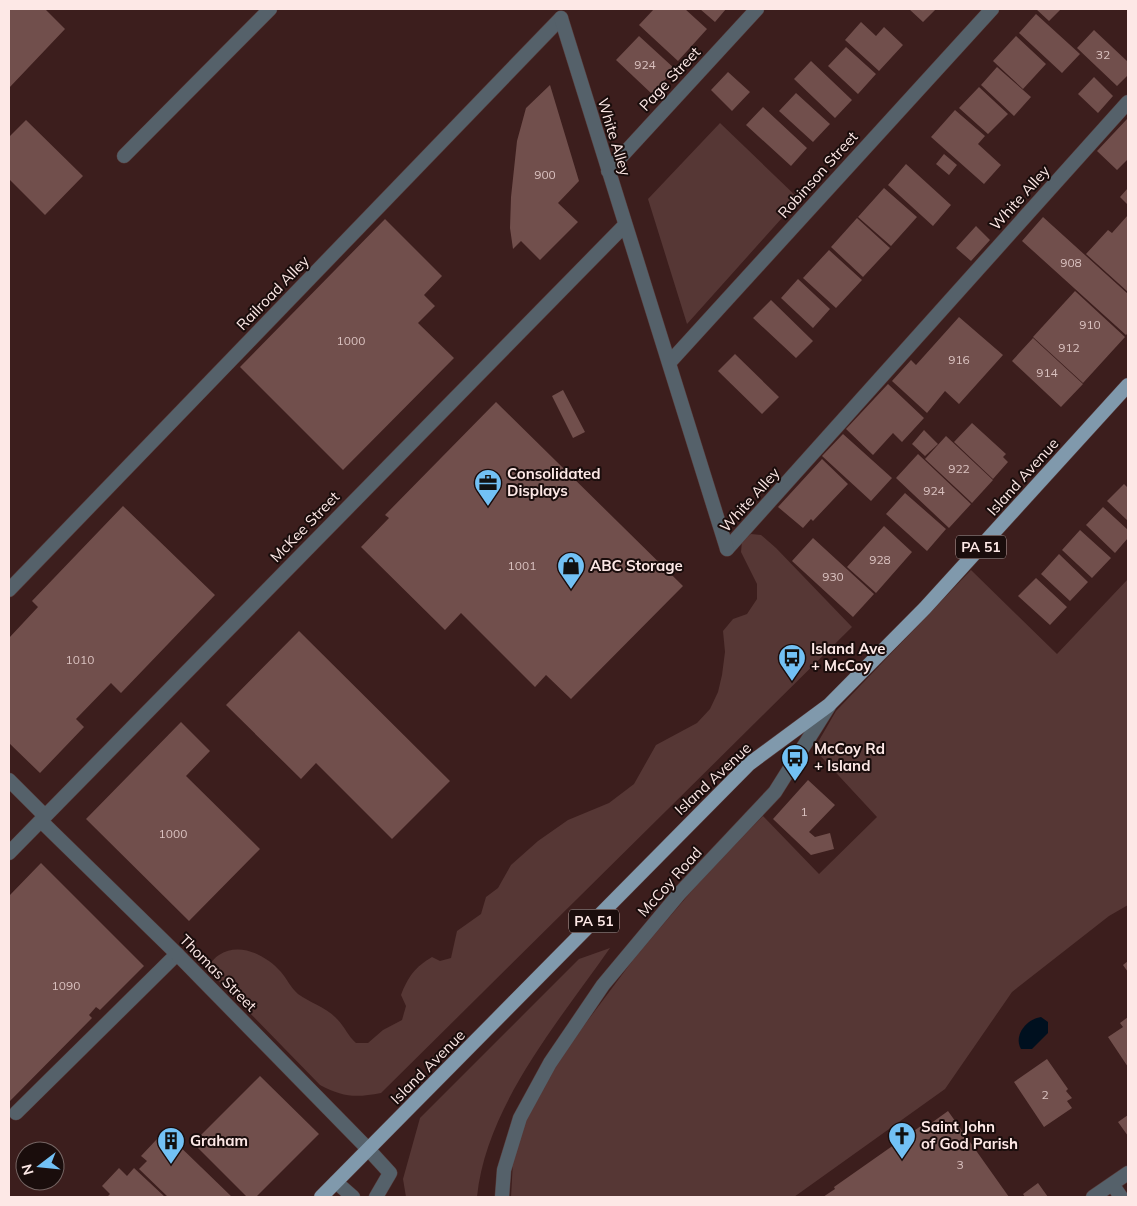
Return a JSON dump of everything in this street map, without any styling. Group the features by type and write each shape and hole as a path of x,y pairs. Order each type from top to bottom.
{"main road":[{"name":"Island Avenue","path":"321,1197 742,770 829,705 926,608 1128,385"}],"street":[{"path":"124,156 270,9"},
{"name":"Page Street","path":"608,171 757,9"},
{"name":"Robinson Street","path":"669,363 992,9"},
{"name":"White Alley","path":"561,18 727,549 1128,102"},
{"name":"Railroad Alley","path":"9,590 561,18"},
{"name":"McKee Street","path":"9,853 625,225"},
{"name":"McCoy Road","path":"502,1197 504,1170 520,1118 550,1063 603,985 679,894 775,792 829,705"},
{"name":"Thomas Street","path":"9,780 43,818 390,1173 376,1197"},
{"path":"16,1113 177,954"},
{"path":"1093,1197 1128,1173"},
{"path":"336,1182 352,1197"},
{"path":"1112,1184 1121,1197"}],"shaded area":[{"path":"720,123 799,199 687,324 648,199"},
{"path":"751,534 761,535 776,548 852,627 381,1093 364,1096 349,1095 320,1085 206,968 217,956 236,949 253,952 261,956 281,972 298,994 333,1015 356,1043 368,1043 383,1030 402,1020 406,1006 401,995 409,978 421,965 432,957 440,961 451,958 457,931 481,914 486,897 498,888 511,865 538,841 568,820 609,803 634,784 656,745 697,723 710,709 718,692 722,675 725,652 723,631 733,619 747,614 757,599 757,584 741,552 742,541"},
{"path":"971,570 1057,654 1128,579 1128,905 1109,916 1012,992 945,1089 794,1197 511,1197 514,1143 559,1059 636,956 708,872 763,816 819,874 877,817 814,749 836,711"},
{"path":"610,948 548,1035 510,1097 494,1130 483,1163 477,1197 406,1197 403,1179 420,1118 579,959"}],"water":[{"path":"1041,1017 1048,1022 1048,1033 1032,1049 1021,1049 1019,1038 1023,1028 1026,1024"}],"building":[{"path":"9,9 45,9 65,29 9,88"},
{"path":"654,9 685,9 707,29 678,61 639,25"},
{"path":"700,9 726,9 715,22"},
{"path":"909,9 936,9 923,22"},
{"path":"1036,9 1061,9 1049,21"},
{"path":"1036,14 1080,54 1062,73 1019,33"},
{"path":"861,22 876,36 884,27 903,45 879,71 845,40"},
{"path":"1094,30 1128,62 1128,75 1117,86 1077,48"},
{"path":"639,36 675,69 652,94 616,60"},
{"path":"1016,36 1046,64 1023,89 993,61"},
{"path":"846,47 876,74 858,94 828,66"},
{"path":"811,61 852,100 835,118 794,79"},
{"path":"997,67 1031,97 1014,116 981,85"},
{"path":"728,72 750,92 732,111 711,90"},
{"path":"1094,77 1113,96 1098,113 1078,94"},
{"path":"550,85 579,181 558,203 578,222 540,260 521,241 513,249 510,228 511,197 517,141 526,108"},
{"path":"979,87 1008,114 988,134 959,108"},
{"path":"796,93 830,124 813,142 779,111"},
{"path":"763,107 807,148 791,166 746,125"},
{"path":"955,110 985,136 978,144 1001,165 984,184 931,137"},
{"path":"1128,118 1128,159 1117,170 1097,151"},
{"path":"26,120 83,176 45,215 9,179 9,137"},
{"path":"944,154 957,165 949,175 936,164"},
{"path":"906,164 951,205 933,226 888,185"},
{"path":"884,188 917,217 891,246 858,217"},
{"path":"1128,188 1128,205 1120,197"},
{"path":"1128,215 1128,292 1086,254 1108,230 1112,233"},
{"path":"1043,217 1128,294 1128,333 1126,335 1022,241"},
{"path":"857,218 890,248 863,277 831,247"},
{"path":"385,219 442,276 424,295 435,306 418,323 454,358 343,470 240,367"},
{"path":"976,226 990,240 971,261 956,248"},
{"path":"829,250 862,280 836,308 803,278"},
{"path":"798,279 830,309 813,328 781,298"},
{"path":"1075,291 1125,337 1083,383 1033,337"},
{"path":"771,300 813,341 796,358 753,318"},
{"path":"959,317 1003,355 959,404 945,391 927,413 892,381 911,360 916,365"},
{"path":"1033,338 1083,384 1061,407 1012,361"},
{"path":"735,354 779,397 762,414 718,371"},
{"path":"888,384 924,418 902,442 893,433 873,455 846,429"},
{"path":"563,390 585,432 573,438 552,396"},
{"path":"496,402 683,586 571,699 546,675 535,687 461,613 445,630 361,547 389,518 385,515"},
{"path":"972,423 1006,454 1003,457 1008,462 993,479 954,442"},
{"path":"924,430 938,444 925,456 912,444"},
{"path":"843,434 892,478 871,501 822,456"},
{"path":"946,436 993,480 972,503 925,459"},
{"path":"918,454 971,504 949,528 896,478"},
{"path":"822,459 848,484 813,521 811,519 803,528 778,507"},
{"path":"1124,484 1128,488 1128,521 1107,501"},
{"path":"905,493 946,529 927,551 886,514"},
{"path":"123,506 215,595 121,693 111,683 76,719 84,727 40,773 9,743 9,638 38,607 32,601"},
{"path":"1103,507 1128,530 1128,538 1115,553 1086,525"},
{"path":"884,526 912,552 876,593 847,567"},
{"path":"1080,530 1111,558 1092,578 1062,550"},
{"path":"813,538 874,594 853,617 792,561"},
{"path":"1059,554 1088,582 1070,601 1041,574"},
{"path":"1036,578 1067,607 1050,625 1018,596"},
{"path":"299,631 450,781 392,839 316,763 301,779 226,705"},
{"path":"181,722 210,751 186,776 260,849 189,921 86,819"},
{"path":"808,780 835,805 809,832 815,837 830,833 834,849 811,855 773,819"},
{"path":"41,863 144,966 100,1010 96,1007 89,1015 92,1018 9,1102 9,896"},
{"path":"1128,961 1128,972 1123,965"},
{"path":"1128,1017 1128,1067 1108,1037 1123,1027 1120,1023"},
{"path":"1047,1059 1068,1089 1066,1091 1072,1098 1067,1101 1072,1108 1044,1127 1014,1082"},
{"path":"260,1076 319,1134 256,1197 247,1197 193,1143"},
{"path":"948,1111 1009,1197 823,1197 835,1189 834,1187 928,1121 930,1124"},
{"path":"1128,1115 1128,1136 1118,1122"},
{"name":"Graham","path":"170,1137 232,1197 168,1197 139,1169 147,1161 141,1156 157,1139 163,1144"},
{"path":"119,1168 127,1176 134,1168 165,1197 107,1197 110,1194 102,1186"},
{"path":"1038,1183 1048,1197 1025,1197 1023,1194"}],"place":[{"name":"Consolidated Displays","path":"488,507"},
{"name":"ABC Storage","path":"571,590"},
{"name":"Island Ave + McCoy","path":"792,682"},
{"name":"McCoy Rd + Island","path":"795,782"},
{"name":"Saint John of God Parish","path":"902,1160"},
{"name":"Graham","path":"171,1165"}]}
